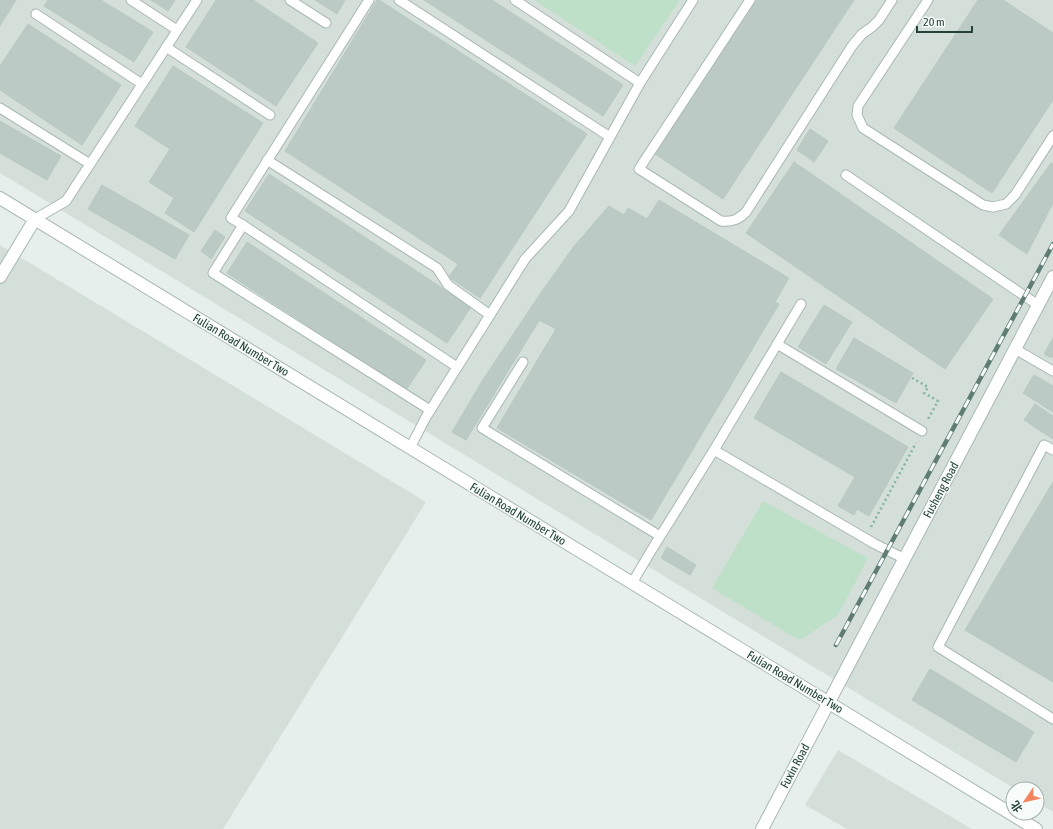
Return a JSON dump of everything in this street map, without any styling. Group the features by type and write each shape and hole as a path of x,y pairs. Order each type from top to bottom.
{"street":[{"name":"Fulian Road Number Two","path":"0,198 1036,829"},
{"path":"0,277 35,219"},
{"name":"Fusheng Road","path":"829,703 1053,277"},
{"name":"Fuxin Road","path":"762,829 829,703"}],"lane":[{"path":"131,0 177,30"},
{"path":"35,219 66,201 196,0"},
{"path":"290,0 326,23"},
{"path":"369,0 231,218 457,367"},
{"path":"399,0 610,137"},
{"path":"515,0 640,83"},
{"path":"410,448 430,410 525,259 569,210 640,83 693,0"},
{"path":"750,0 639,169 721,222 731,222 746,212 852,46 862,34 879,20 892,0"},
{"path":"928,0 858,106 857,115 863,128 983,205 993,207 1006,204 1015,195 1053,136"},
{"path":"36,14 142,84"},
{"path":"166,47 270,115"},
{"path":"0,108 90,164"},
{"path":"267,160 437,268 448,286 490,315"},
{"path":"846,175 1038,305"},
{"path":"243,225 213,273 430,410"},
{"path":"632,584 801,304"},
{"path":"777,344 922,431"},
{"path":"1015,349 1053,371"},
{"path":"523,362 482,428 660,536"},
{"path":"1053,450 1044,445 938,647 1053,719"},
{"path":"714,450 865,538 905,559"}],"path":[{"path":"865,538 938,401 924,393 928,387 912,378"}],"shaded area":[{"path":"0,0 1053,0 1053,812 1045,807 1045,781 1005,781 1005,783 0,173"},
{"path":"0,245 426,502 223,829 0,829"},
{"path":"838,750 972,829 847,829 805,805"}],"green space":[{"path":"534,0 680,0 635,66"},
{"path":"763,501 868,558 838,615 802,639 797,639 712,588"}],"building":[{"path":"0,0 16,0 0,26"},
{"path":"48,0 101,0 153,32 134,62 44,6"},
{"path":"151,0 175,0 168,11"},
{"path":"216,0 253,0 318,43 276,106 186,47"},
{"path":"315,0 345,0 337,14"},
{"path":"377,0 587,134 480,298 449,277 458,264 285,151"},
{"path":"424,0 492,0 623,85 603,116"},
{"path":"757,0 854,0 723,199 655,154"},
{"path":"978,0 1003,0 1053,33 1053,100 992,193 894,128"},
{"path":"28,24 121,85 82,145 0,90 0,66"},
{"path":"173,66 263,123 194,232 165,213 174,198 149,182 170,149 135,126"},
{"path":"0,121 61,156 47,180 0,153"},
{"path":"810,129 828,141 814,162 797,150"},
{"path":"794,162 993,299 945,369 746,233"},
{"path":"1051,163 1053,164 1053,203 1027,254 999,235"},
{"path":"269,174 471,307 447,343 245,211"},
{"path":"102,185 189,235 175,259 88,209"},
{"path":"659,200 789,278 775,302 779,304 651,520 497,428 628,208 647,219"},
{"path":"609,206 466,440 452,432 484,378 540,294 575,245"},
{"path":"609,206 624,215 556,329 539,320"},
{"path":"215,230 225,237 211,259 201,251"},
{"path":"247,242 426,360 406,390 227,273"},
{"path":"824,305 852,322 826,364 798,347"},
{"path":"854,338 913,373 896,403 836,369"},
{"path":"1053,338 1053,356 1051,358 1044,354"},
{"path":"781,372 908,447 869,516 857,509 854,515 838,506 855,477 754,418"},
{"path":"1034,375 1053,386 1053,412 1023,393"},
{"path":"1035,404 1053,416 1053,439 1024,420"},
{"path":"1053,482 1053,682 965,630"},
{"path":"667,547 696,565 690,575 661,558"},
{"path":"930,669 1034,732 1016,762 912,700"}],"railway":[{"path":"836,645 1053,244"}]}
